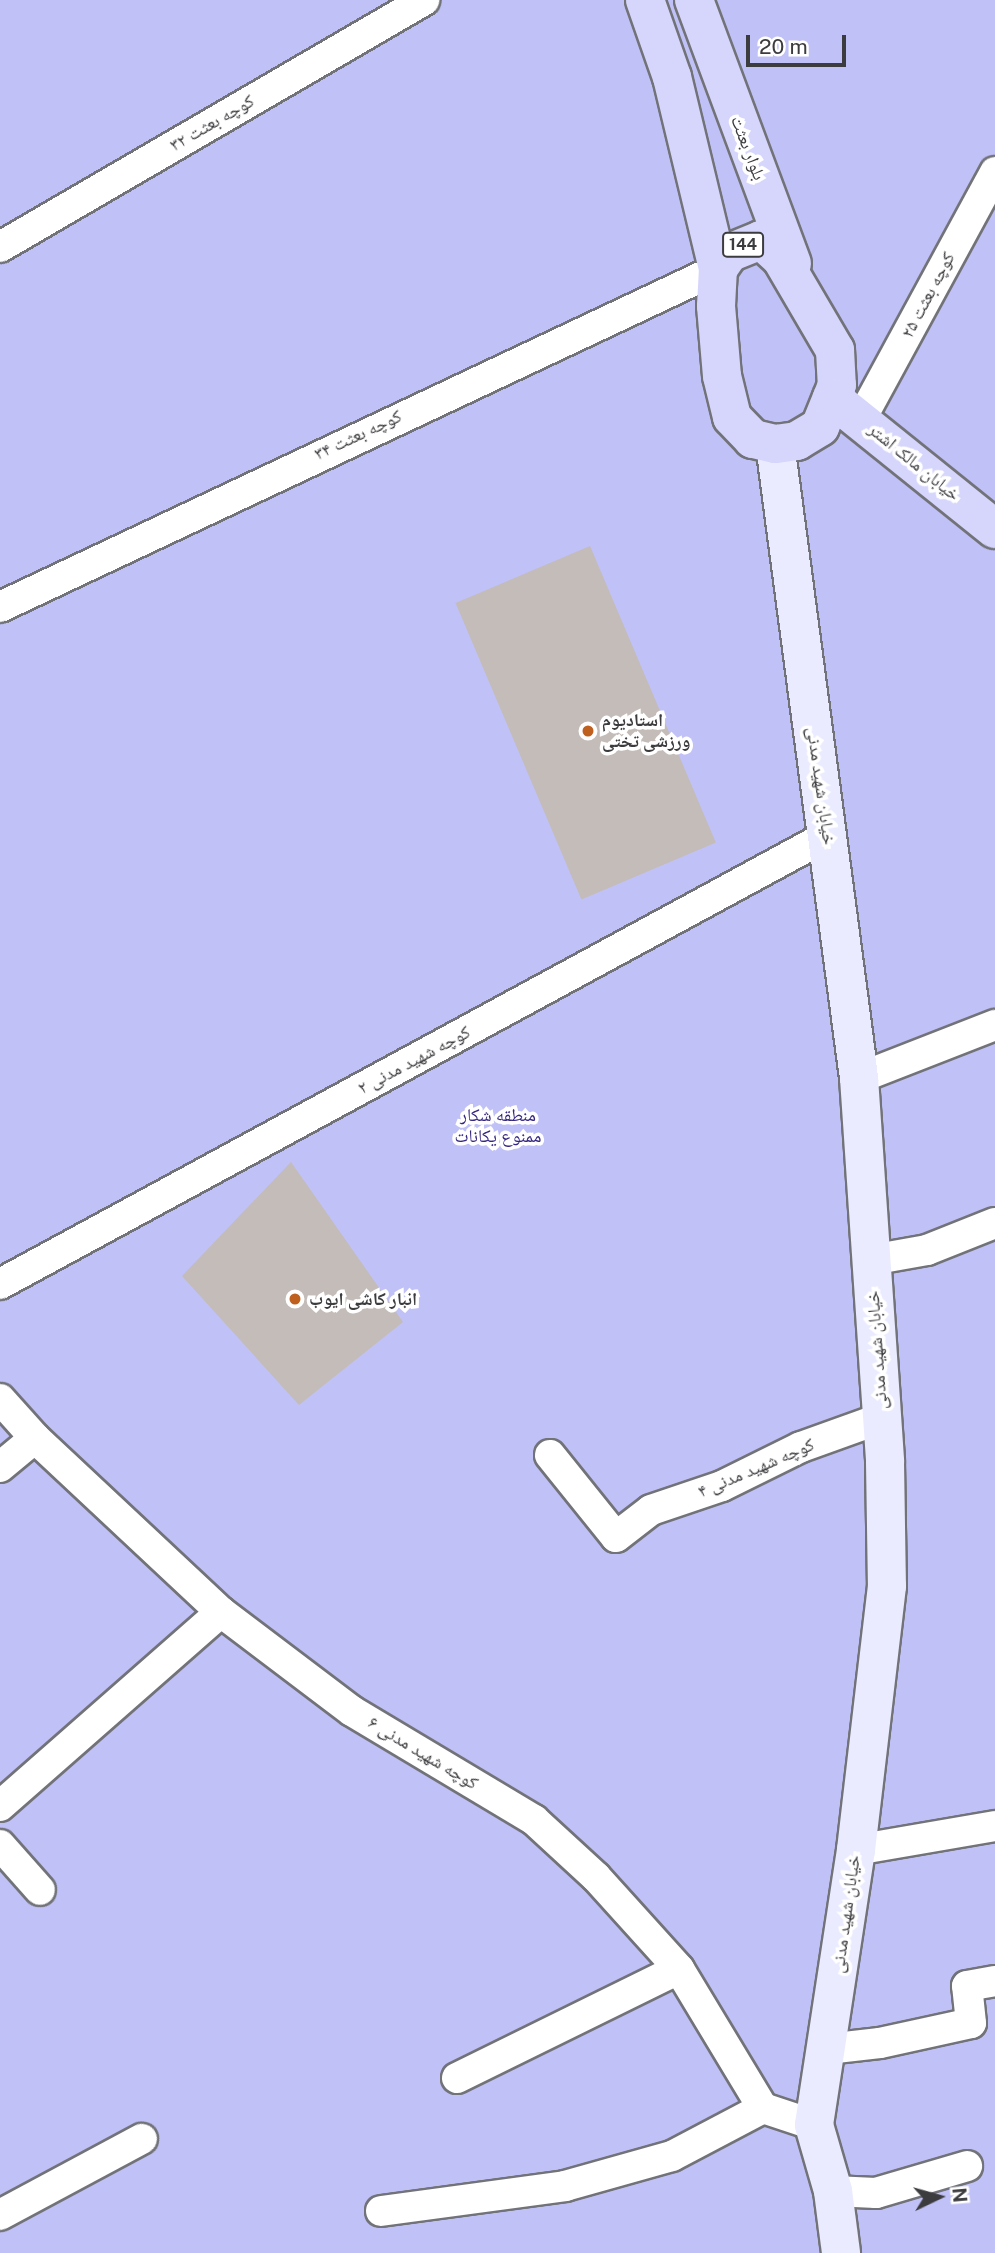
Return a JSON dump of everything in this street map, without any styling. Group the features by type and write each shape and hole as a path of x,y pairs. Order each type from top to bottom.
{"main road":[{"name":"144","path":"645,0 672,77 718,269 722,376 732,417 753,439 775,444 797,441 846,409 837,385 835,350 781,258 761,240 729,253 718,269"},
{"name":"بلوار بعثت","path":"694,0 804,295"},
{"name":"خیابان مالک اشتر","path":"846,409 995,529"},
{"name":"خیابان شهید مدنی","path":"775,444 859,1078 882,1418 887,1586 856,1850 814,2125 833,2191 841,2253"}],"street":[{"name":"کوچه بعثت ۳۲","path":"0,247 424,0"},
{"name":"کوچه بعثت ۲۵","path":"846,409 995,172"},
{"name":"کوچه بعثت ۳۴","path":"0,607 718,269"},
{"name":"کوچه شهید مدنی ۲","path":"0,1284 827,836"},
{"path":"859,1078 995,1025"},
{"path":"871,1260 927,1250 995,1223"},
{"name":"کوچه شهید مدنی ۶","path":"0,1399 35,1438 221,1612 352,1711 534,1819 596,1877 680,1969 763,2108"},
{"name":"کوچه شهید مدنی ۴","path":"551,1455 616,1537 650,1510 722,1486 801,1447 882,1418"},
{"path":"0,1468 35,1438"},
{"path":"0,1806 221,1612"},
{"path":"856,1850 995,1826"},
{"path":"0,1845 40,1889"},
{"path":"457,2078 680,1969"},
{"path":"827,2049 880,2043 971,2023 967,1986 995,1981"},
{"path":"381,2211 565,2186 672,2156 763,2108 814,2125"},
{"path":"0,2215 142,2139"},
{"path":"833,2191 876,2193 967,2166"}],"green space":[{"name":"منطقه شکار ممنوع یکانات","path":"0,0 995,0 995,2253 0,2253"}],"building":[{"name":"استادیوم ورزشی تختی","path":"590,546 716,842 581,899 456,603"},
{"name":"انبار کاشی ایوب","path":"291,1162 403,1322 299,1405 182,1276"}],"place":[{"name":"استادیوم ورزشی تختی","path":"588,731"},
{"name":"انبار کاشی ایوب","path":"295,1299"}]}
